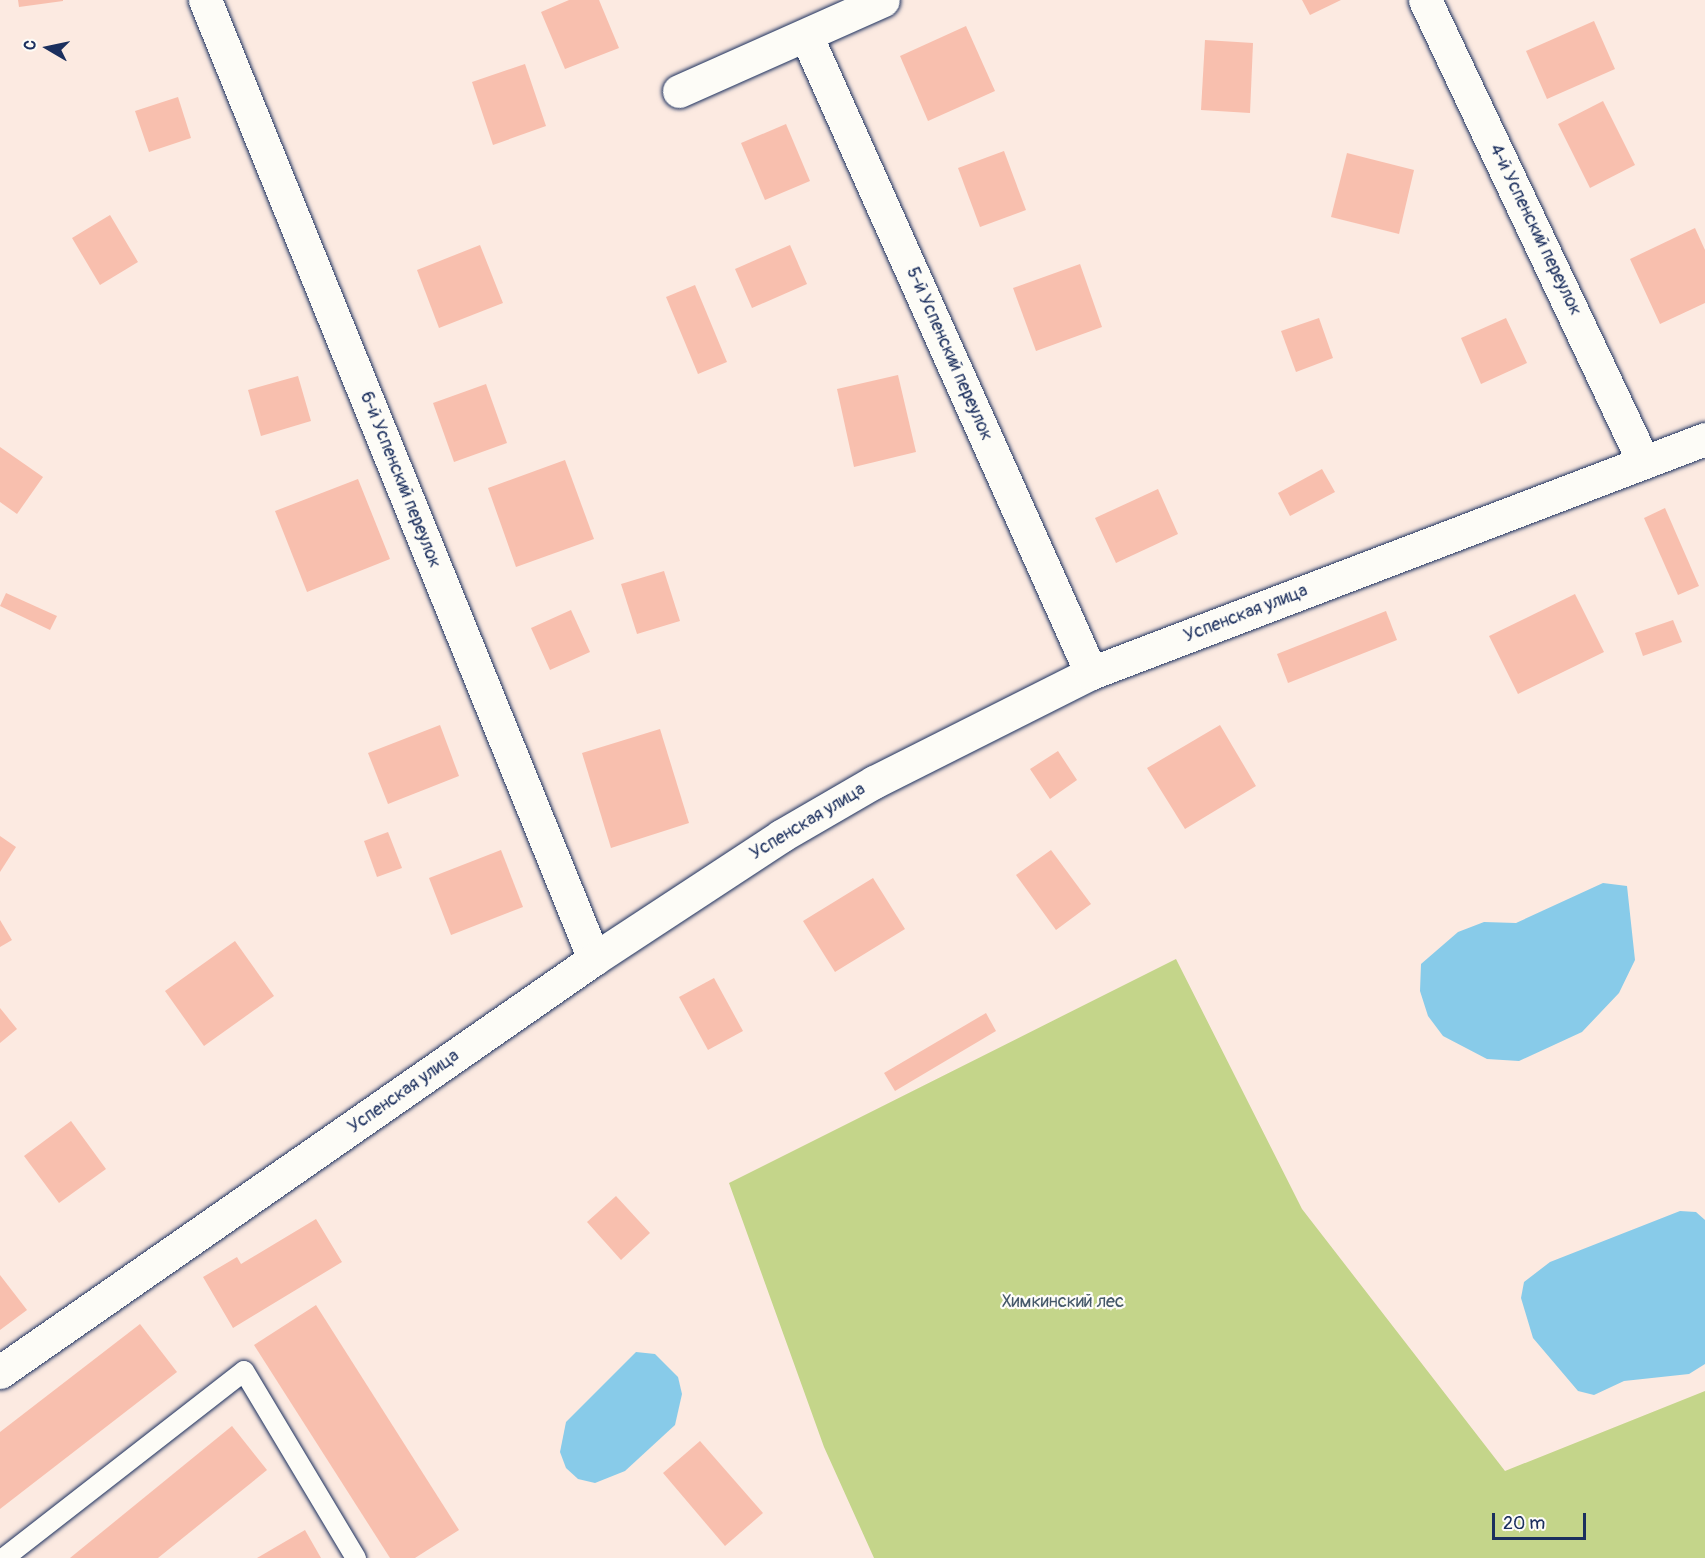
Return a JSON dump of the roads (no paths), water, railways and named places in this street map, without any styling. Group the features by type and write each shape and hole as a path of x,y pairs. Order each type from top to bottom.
{"street":[{"name":"6-й Успенский переулок","path":"205,0 594,959"},
{"path":"679,91 883,0"},
{"name":"4-й Успенский переулок","path":"1425,0 1643,461"},
{"name":"5-й Успенский переулок","path":"807,35 1091,673"},
{"name":"Успенская улица","path":"0,1372 594,959 801,824 1091,673 1705,439"}],"lane":[{"path":"4,1558 244,1371 356,1558"}],"water":[{"path":"1603,883 1627,886 1635,960 1619,993 1582,1032 1519,1061 1487,1059 1443,1036 1428,1016 1420,991 1421,964 1458,932 1484,922 1516,923"},
{"path":"1680,1211 1696,1212 1705,1220 1705,1364 1689,1374 1624,1381 1594,1395 1578,1391 1533,1338 1521,1298 1524,1282 1550,1262"},
{"path":"636,1352 655,1354 678,1377 682,1394 675,1425 625,1471 595,1483 578,1479 566,1468 560,1452 566,1422"}],"park label":[{"name":"Химкинский лес","path":"1063,1302"}]}
